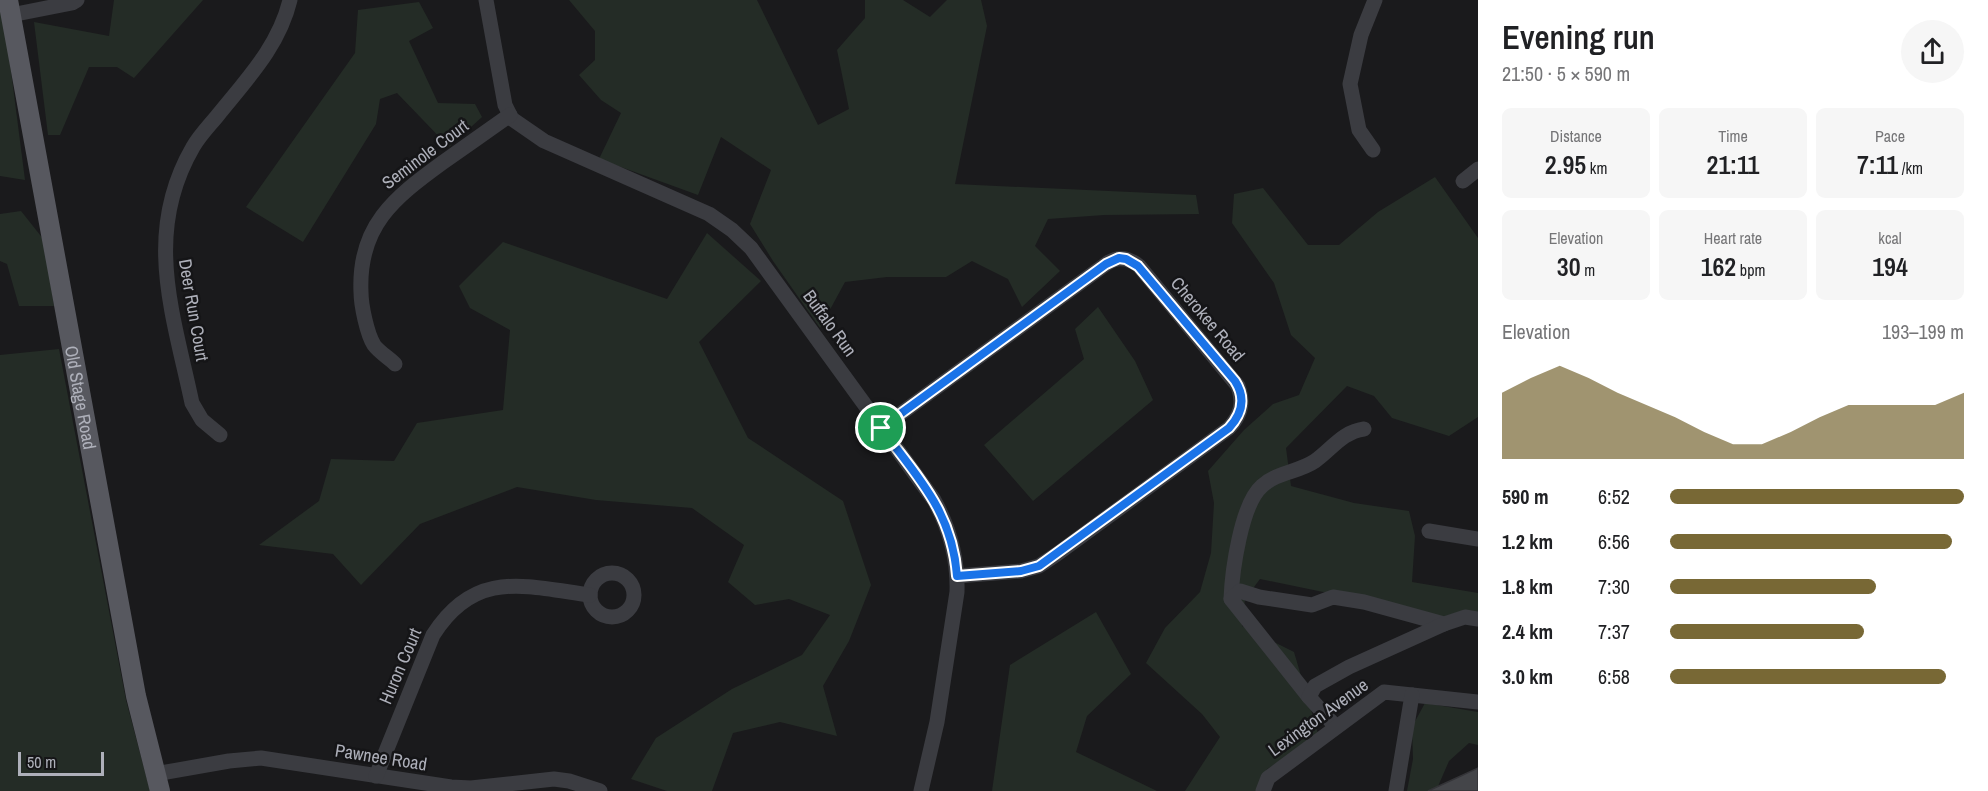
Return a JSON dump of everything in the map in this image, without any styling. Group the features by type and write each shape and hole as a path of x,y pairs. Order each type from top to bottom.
{"main road":[{"name":"Old Stage Road","path":"9,8 134,684 158,782"}],"street":[{"path":"9,8 72,3 77,0"},
{"name":"Deer Run Court","path":"220,435 202,420 192,403 167,284 166,225 176,183 195,144 266,55 282,24 290,0"},
{"path":"486,0 505,105 510,115"},
{"path":"1373,150 1359,130 1350,84 1361,35 1375,0"},
{"name":"Seminole Court","path":"395,364 374,345 361,306 360,280 363,256 369,237 387,208 404,191 510,115"},
{"name":"Buffalo Run","path":"510,115 512,119 544,141 709,214 732,230 751,248 934,500 943,516 953,545 957,592 937,722 921,791"},
{"path":"1463,181 1478,169"},
{"name":"Cherokee Road","path":"881,428 1106,264 1119,258 1138,266 1238,386 1242,403 1240,414 1229,428 1057,554 1039,566 1021,571 957,576"},
{"path":"1336,727 1312,692 1231,599 1233,573 1250,502 1262,486 1277,476 1310,465 1343,436 1364,429"},
{"path":"1429,531 1478,539"},
{"name":"Huron Court","path":"376,776 433,635 456,606 480,592 507,585 590,595"},
{"path":"1231,599 1240,591 1258,597 1312,605 1333,597 1444,624"},
{"path":"1312,692 1350,667 1444,624 1465,617 1478,619"},
{"name":"Lexington Avenue","path":"1263,791 1268,778 1384,692 1478,702"},
{"path":"1396,791 1412,695"},
{"name":"Pawnee Road","path":"158,782 229,761 261,758 450,787 471,788 554,779 569,781 600,791"}],"shaded area":[{"path":"114,0 203,0 134,78 117,67 89,67 60,135 48,135 34,22 109,36"},
{"path":"569,0 757,0 818,125 849,109 837,50 865,18 865,0 903,0 930,17 947,0 981,0 987,26 955,184 1196,195 1199,214 1104,215 1048,219 1035,246 1060,271 1022,307 1008,279 972,261 946,277 887,277 845,282 820,328 750,224 771,170 721,137 698,195 599,159 621,113 601,100 579,75 595,60 595,31"},
{"path":"419,2 433,28 409,41 438,103 475,104 482,117 449,147 397,93 380,99 376,124 303,242 246,207 355,53 358,10"},
{"path":"0,5 6,32 25,180 0,176"},
{"path":"1435,177 1478,238 1478,417 1449,436 1392,418 1374,396 1347,386 1286,448 1291,486 1354,503 1409,511 1415,536 1412,582 1478,593 1478,624 1260,579 1245,599 1242,626 1294,652 1319,737 1267,769 1257,791 1185,791 1220,737 1202,714 1146,663 1165,628 1200,592 1211,553 1214,503 1208,471 1244,430 1273,404 1299,395 1315,358 1291,335 1274,283 1232,223 1234,194 1263,188 1308,245 1339,245 1378,212"},
{"path":"21,211 44,240 54,306 19,306 7,264 0,261 0,214"},
{"path":"707,233 761,281 699,342 748,438 843,501 871,585 849,641 823,686 837,736 780,722 733,733 712,791 667,791 631,779 656,738 732,689 802,655 830,615 789,599 755,605 728,582 744,545 692,508 596,500 517,487 420,524 361,585 333,554 259,545 319,501 331,459 394,461 417,423 503,410 510,330 470,308 459,286 503,242 667,299"},
{"path":"1098,307 1135,361 1153,400 1033,501 984,445 1084,359 1075,329"},
{"path":"59,349 126,700 150,791 0,791 0,355"},
{"path":"1096,612 1131,674 1087,716 1076,752 1157,791 992,791 1010,665"},
{"path":"1425,703 1478,712 1478,745 1469,743 1449,761 1436,791 1407,791 1413,759 1412,727"}],"building":[{"path":"1478,768 1478,791 1428,791 1452,780"}],"route":[{"path":"1119,258 1133,261 1138,266 1235,381 1242,396 1240,414 1229,428 1057,554 1039,566 1021,571 957,576 953,545 943,516 934,500 881,428 1106,264 1119,258"}]}
